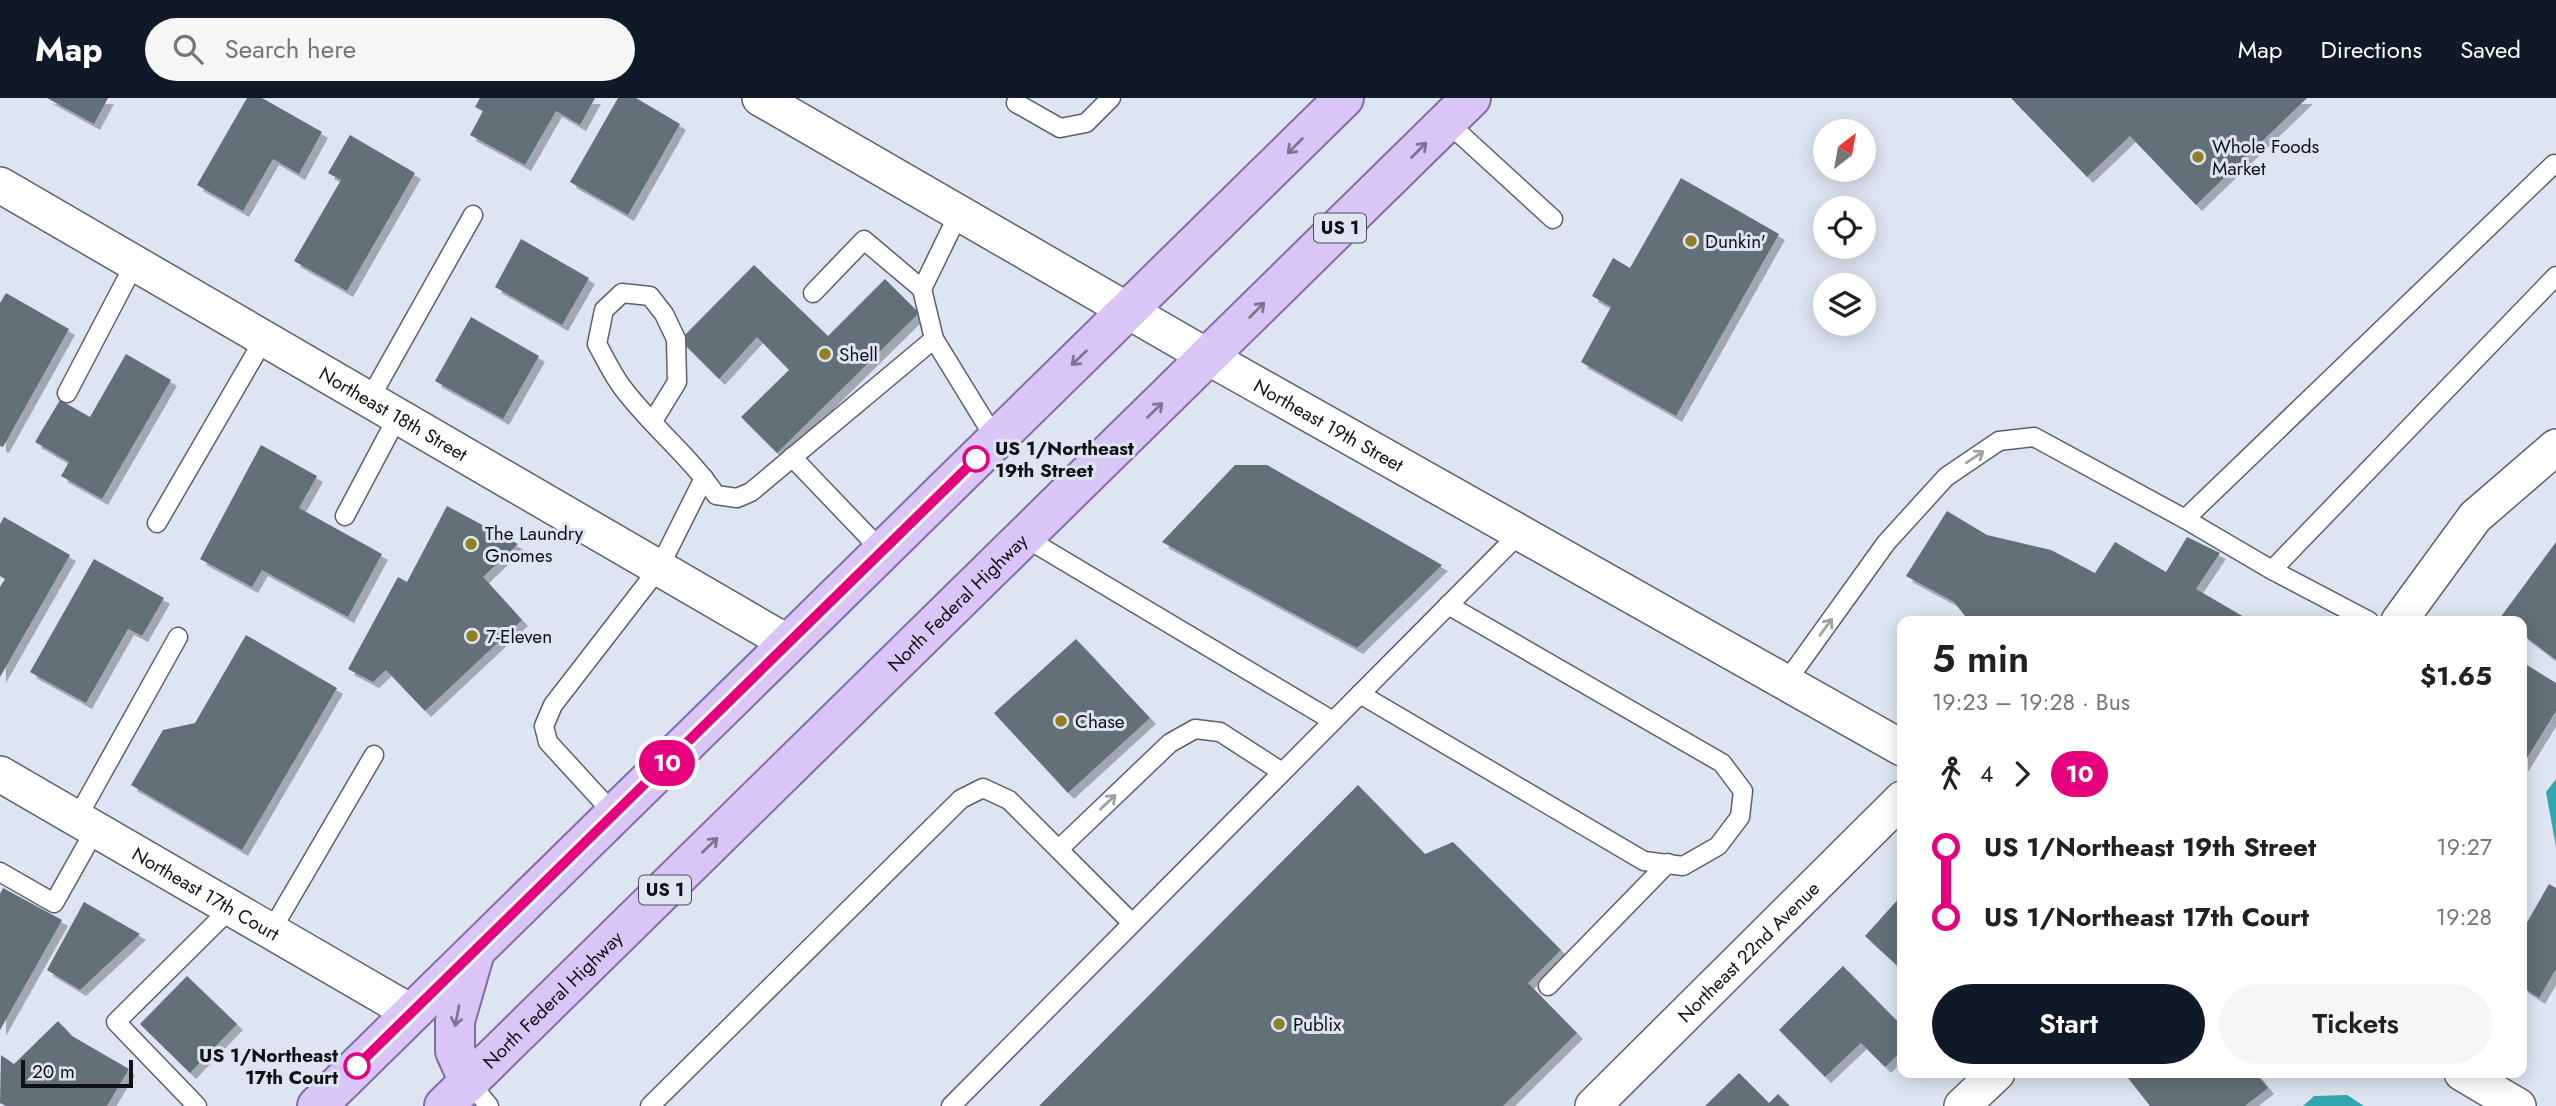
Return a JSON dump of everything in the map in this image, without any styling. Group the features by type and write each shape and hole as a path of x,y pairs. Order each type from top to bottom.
{"main road":[{"path":"317,1106 1344,98"},
{"name":"North Federal Highway","path":"467,1098 1024,537 1459,110"},
{"path":"467,1098 455,1051 455,1021 475,950"}],"street":[{"name":"Northeast 19th Street","path":"760,98 1208,357 1897,745"},
{"name":"Northeast 18th Street","path":"0,185 788,643"},
{"path":"2403,616 2475,517 2556,447"},
{"name":"Northeast 17th Court","path":"0,774 412,1013"},
{"name":"Northeast 22nd Avenue","path":"1594,1106 1897,804"},
{"path":"1962,1106 1992,1078"},
{"path":"2470,1078 2518,1106"}],"lane":[{"path":"1016,103 1060,128 1086,123 1111,98"},
{"path":"1459,110 1553,219"},
{"path":"2185,519 2554,164 2556,166"},
{"path":"922,289 960,213"},
{"path":"345,516 383,408 473,215"},
{"path":"813,293 864,240 922,289 934,338 996,439"},
{"path":"67,393 135,263"},
{"path":"2272,570 2556,275"},
{"path":"653,421 677,382 676,339 664,314 650,296 622,293 604,310 597,344 621,386 704,478 716,495 737,498 751,492 934,338"},
{"path":"157,523 264,339"},
{"path":"1786,682 1886,543 1946,477 1999,441 2034,437 2359,616"},
{"path":"792,457 882,551"},
{"path":"614,814 548,742 544,726 553,705 659,568 704,478"},
{"path":"951,1106 1520,533"},
{"path":"1024,537 1333,721"},
{"path":"1360,694 1644,860 1683,866 1718,846 1740,817 1742,791 1722,763 1448,605"},
{"path":"0,872 54,903 86,824 178,637"},
{"path":"1059,849 1170,743 1195,729 1220,732 1282,772"},
{"path":"271,931 374,755"},
{"path":"650,1106 961,799 983,788 1009,800 1132,923"},
{"path":"1548,986 1668,863"},
{"path":"197,1106 116,1022 231,908"}],"water":[{"path":"2556,779 2556,847 2546,792"},
{"path":"2347,1095 2364,1106 2303,1106 2314,1096"}],"building":[{"path":"47,98 108,98 94,124"},
{"path":"247,98 262,98 322,132 299,174 273,159 243,211 197,185"},
{"path":"480,98 595,98 580,125 556,111 525,165 470,135 483,111 475,107"},
{"path":"618,98 636,98 680,124 628,215 570,182"},
{"name":"Whole Foods Market","path":"2011,98 2307,98 2196,205 2130,136 2087,177"},
{"path":"350,135 415,173 347,291 294,261 341,180 328,173"},
{"path":"1681,178 1779,234 1676,416 1581,362 1611,307 1592,296 1613,258 1630,268"},
{"path":"521,239 589,278 562,325 495,287"},
{"name":"Shell","path":"754,265 828,336 885,279 919,313 777,453 741,417 789,370 757,337 719,379 680,340"},
{"path":"6,293 69,329 3,447 0,446 0,303"},
{"path":"471,317 539,356 503,419 435,381"},
{"path":"126,354 171,380 102,499 61,476 69,462 35,442 60,400 90,417"},
{"path":"261,445 317,476 299,508 382,554 348,617 262,570 252,587 200,559"},
{"path":"1235,465 1267,465 1442,565 1357,648 1162,542"},
{"path":"447,506 518,544 483,577 522,620 425,711 386,670 373,682 348,669 398,577 407,582"},
{"path":"1947,511 1987,535 2051,550 2095,573 2115,542 2166,572 2187,537 2220,553 2196,589 2242,616 1965,616 1954,602 1906,576"},
{"path":"4,517 70,555 0,677 0,587 5,579 0,576 0,524"},
{"path":"2556,542 2556,660 2527,638 2527,616 2501,616"},
{"path":"94,559 164,598 142,636 128,629 86,703 30,672"},
{"path":"246,635 337,688 242,850 131,785 163,730 195,723"},
{"path":"1076,639 1150,718 1068,793 994,713"},
{"path":"2527,665 2556,683 2556,711 2527,758"},
{"path":"1358,785 1425,854 1453,842 1561,950 1528,983 1577,1033 1503,1106 1039,1106"},
{"path":"2549,884 2556,888 2556,969 2539,998 2527,990 2527,922"},
{"path":"3,888 62,920 0,1030 0,894"},
{"path":"1897,901 1897,965 1865,936"},
{"path":"84,902 140,934 80,990 47,970"},
{"path":"1843,966 1897,1021 1897,1056 1885,1067 1861,1043 1825,1077 1779,1030"},
{"path":"187,976 237,1024 190,1073 140,1024"},
{"path":"58,1021 72,1036 129,1069 107,1106 6,1106 0,1103 1,1055 14,1064"},
{"path":"1739,1073 1769,1103 1778,1094 1790,1106 1705,1106"},
{"path":"2128,1078 2260,1078 2268,1088 2245,1106 2150,1106"}],"bus line":[{"name":"10","path":"357,1066 976,459"}],"place":[{"name":"Whole Foods Market","path":"2198,157"},
{"name":"Dunkin'","path":"1691,241"},
{"name":"Shell","path":"825,354"},
{"name":"US 1/Northeast 19th Street","path":"976,459"},
{"name":"The Laundry Gnomes","path":"471,544"},
{"name":"7-Eleven","path":"472,636"},
{"name":"Chase","path":"1061,721"},
{"name":"Publix","path":"1279,1024"},
{"name":"US 1/Northeast 17th Court","path":"357,1066"}]}
